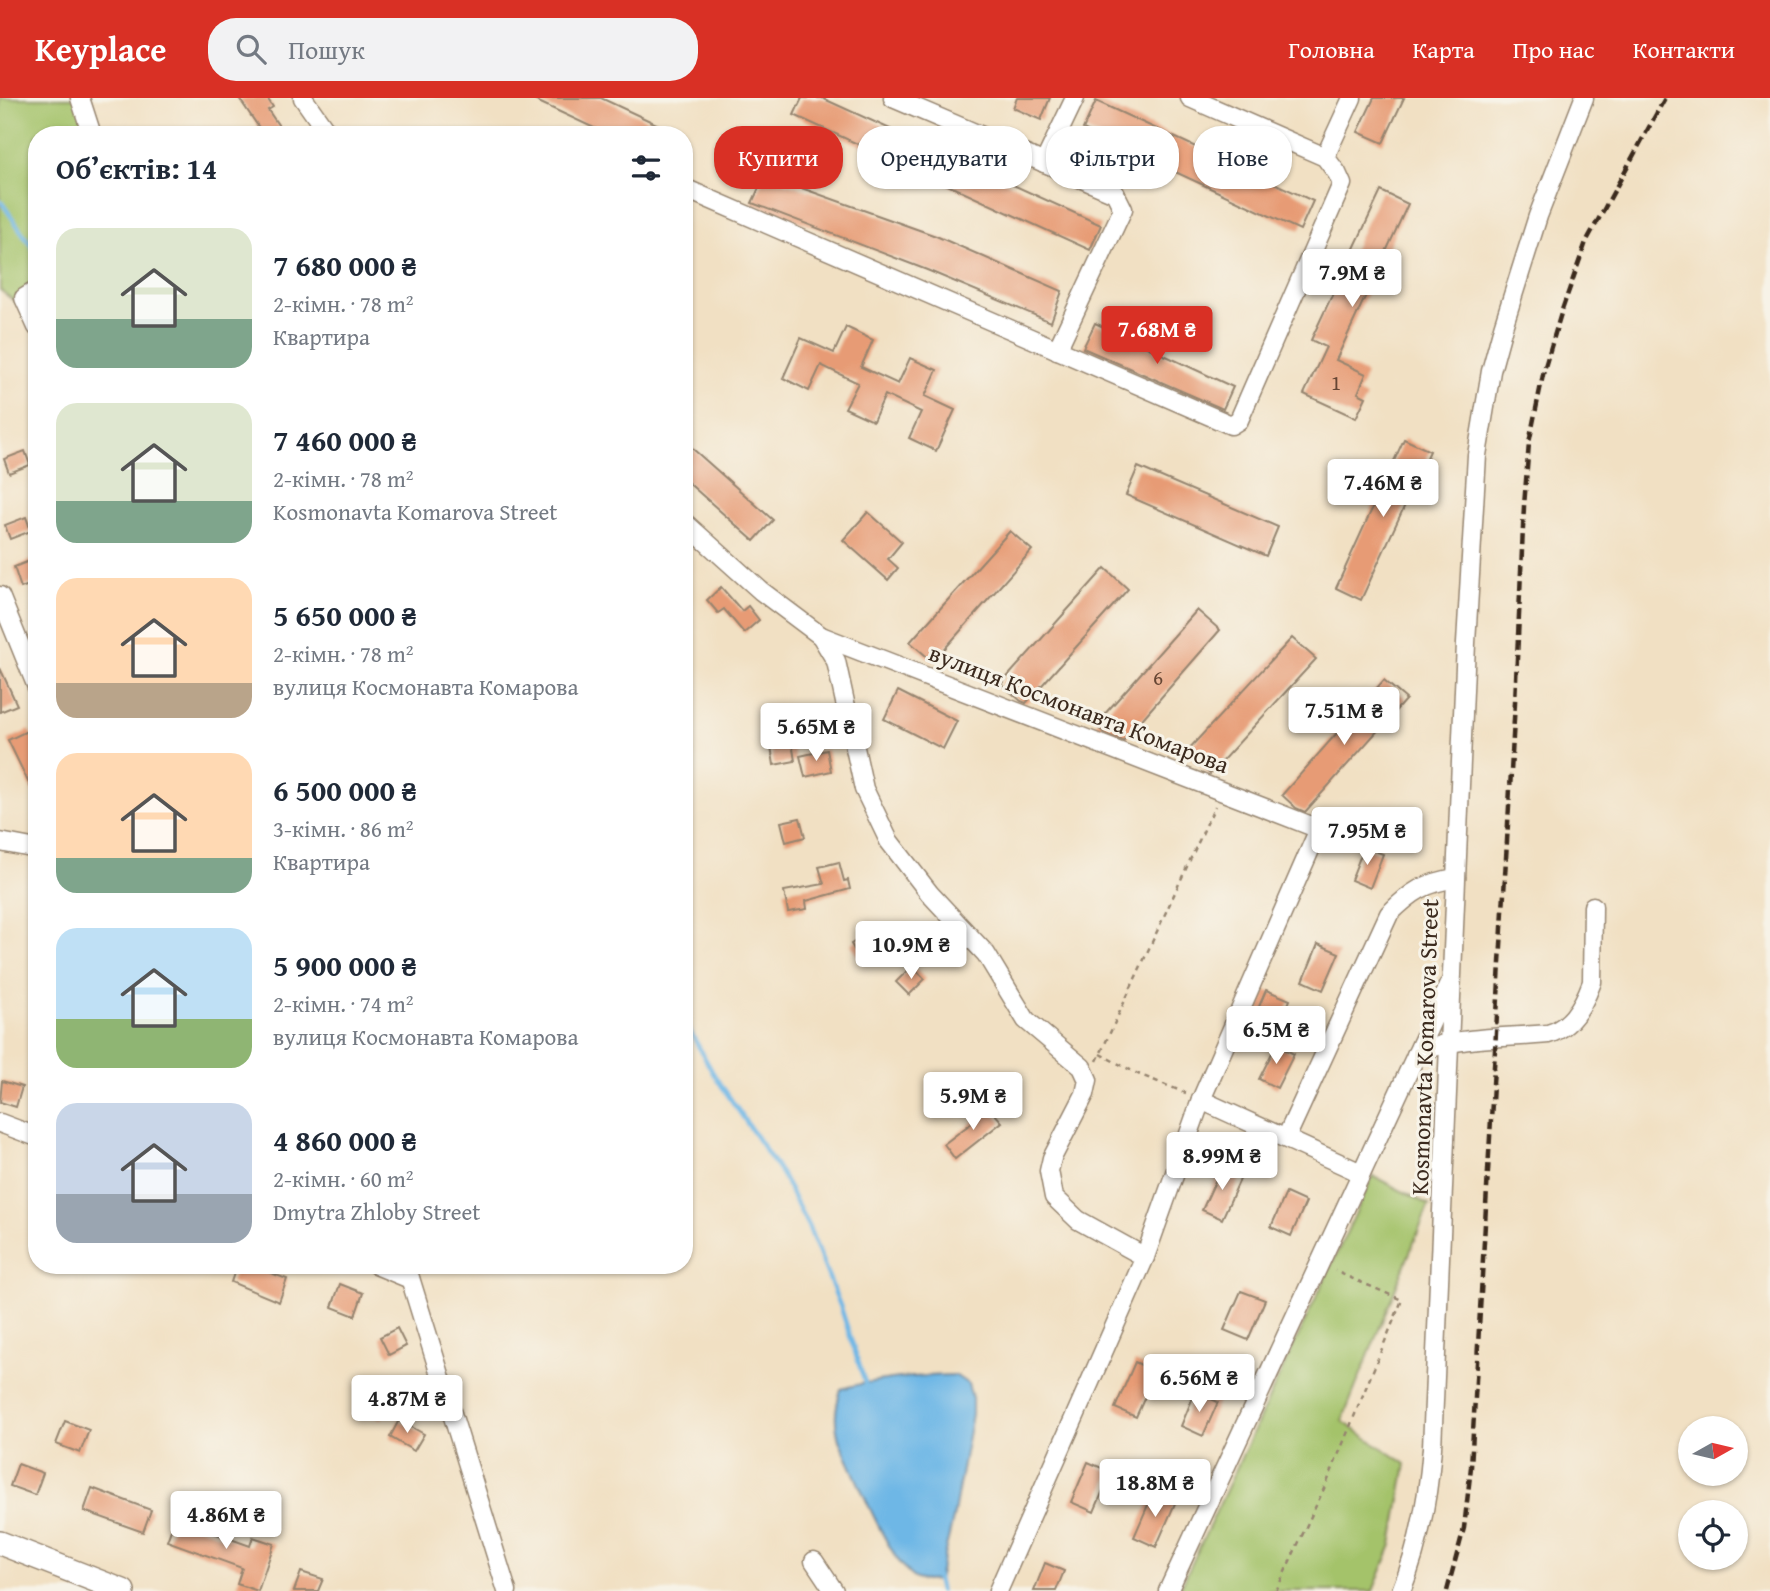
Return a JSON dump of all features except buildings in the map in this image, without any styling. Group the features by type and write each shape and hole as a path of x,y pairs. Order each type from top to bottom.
{"main road":[{"path":"0,1543 123,1591"}],"street":[{"path":"80,98 89,126"},
{"path":"303,98 323,126"},
{"path":"893,98 1115,193 1123,209 1057,350"},
{"path":"1044,163 1075,98"},
{"path":"693,192 1231,425 1239,420 1342,184 1338,173 1325,157 1190,98"},
{"path":"1325,157 1352,98"},
{"name":"Kosmonavta Komarova Street","path":"1401,1591 1418,1542 1429,1484 1432,1448 1466,643 1477,455 1490,371 1538,216 1584,98"},
{"name":"вулиця Космонавта Комарова","path":"693,530 761,590 821,636 1319,829 1201,1100"},
{"path":"0,596 28,665"},
{"name":"вулиця Космонавта Комарова","path":"821,636 836,661 864,789 889,841 930,894 986,954 1026,1020 1085,1073"},
{"path":"0,842 28,847"},
{"path":"1286,1138 1389,914 1418,889 1430,883 1456,878"},
{"path":"1416,1055 1429,1048 1449,1043 1548,1034 1559,1031 1569,1023 1591,982 1593,906"},
{"path":"1168,1591 1452,976"},
{"path":"1085,1073 1085,1094 1052,1158 1049,1171 1054,1197 1072,1216 1145,1257"},
{"path":"998,1591 1145,1257 1201,1100 1361,1173"},
{"path":"0,1123 28,1134"},
{"path":"409,1274 507,1591"},
{"path":"814,1561 834,1591"}],"path":[{"path":"1085,1073 1100,1054 1217,803"},
{"path":"1100,1054 1138,1074 1201,1100"},
{"path":"1276,1591 1328,1480 1402,1300 1319,1264"}],"green space":[{"path":"0,98 85,98 91,126 28,126 28,308 22,307 0,290"},
{"path":"1373,1176 1429,1205 1342,1421 1406,1464 1392,1545 1373,1591 1179,1591"}],"water":[{"path":"955,1375 968,1384 972,1398 972,1414 953,1519 938,1580 921,1581 906,1571 873,1516 839,1440 836,1409 841,1389 898,1378"}],"waterway":[{"path":"0,200 28,241"},
{"path":"693,1036 713,1073 782,1175 809,1228 841,1308 866,1386"},
{"path":"936,1575 940,1591"}],"railway":[{"path":"1447,1591 1464,1528 1471,1467 1529,443 1544,370 1586,242 1665,98"}]}
